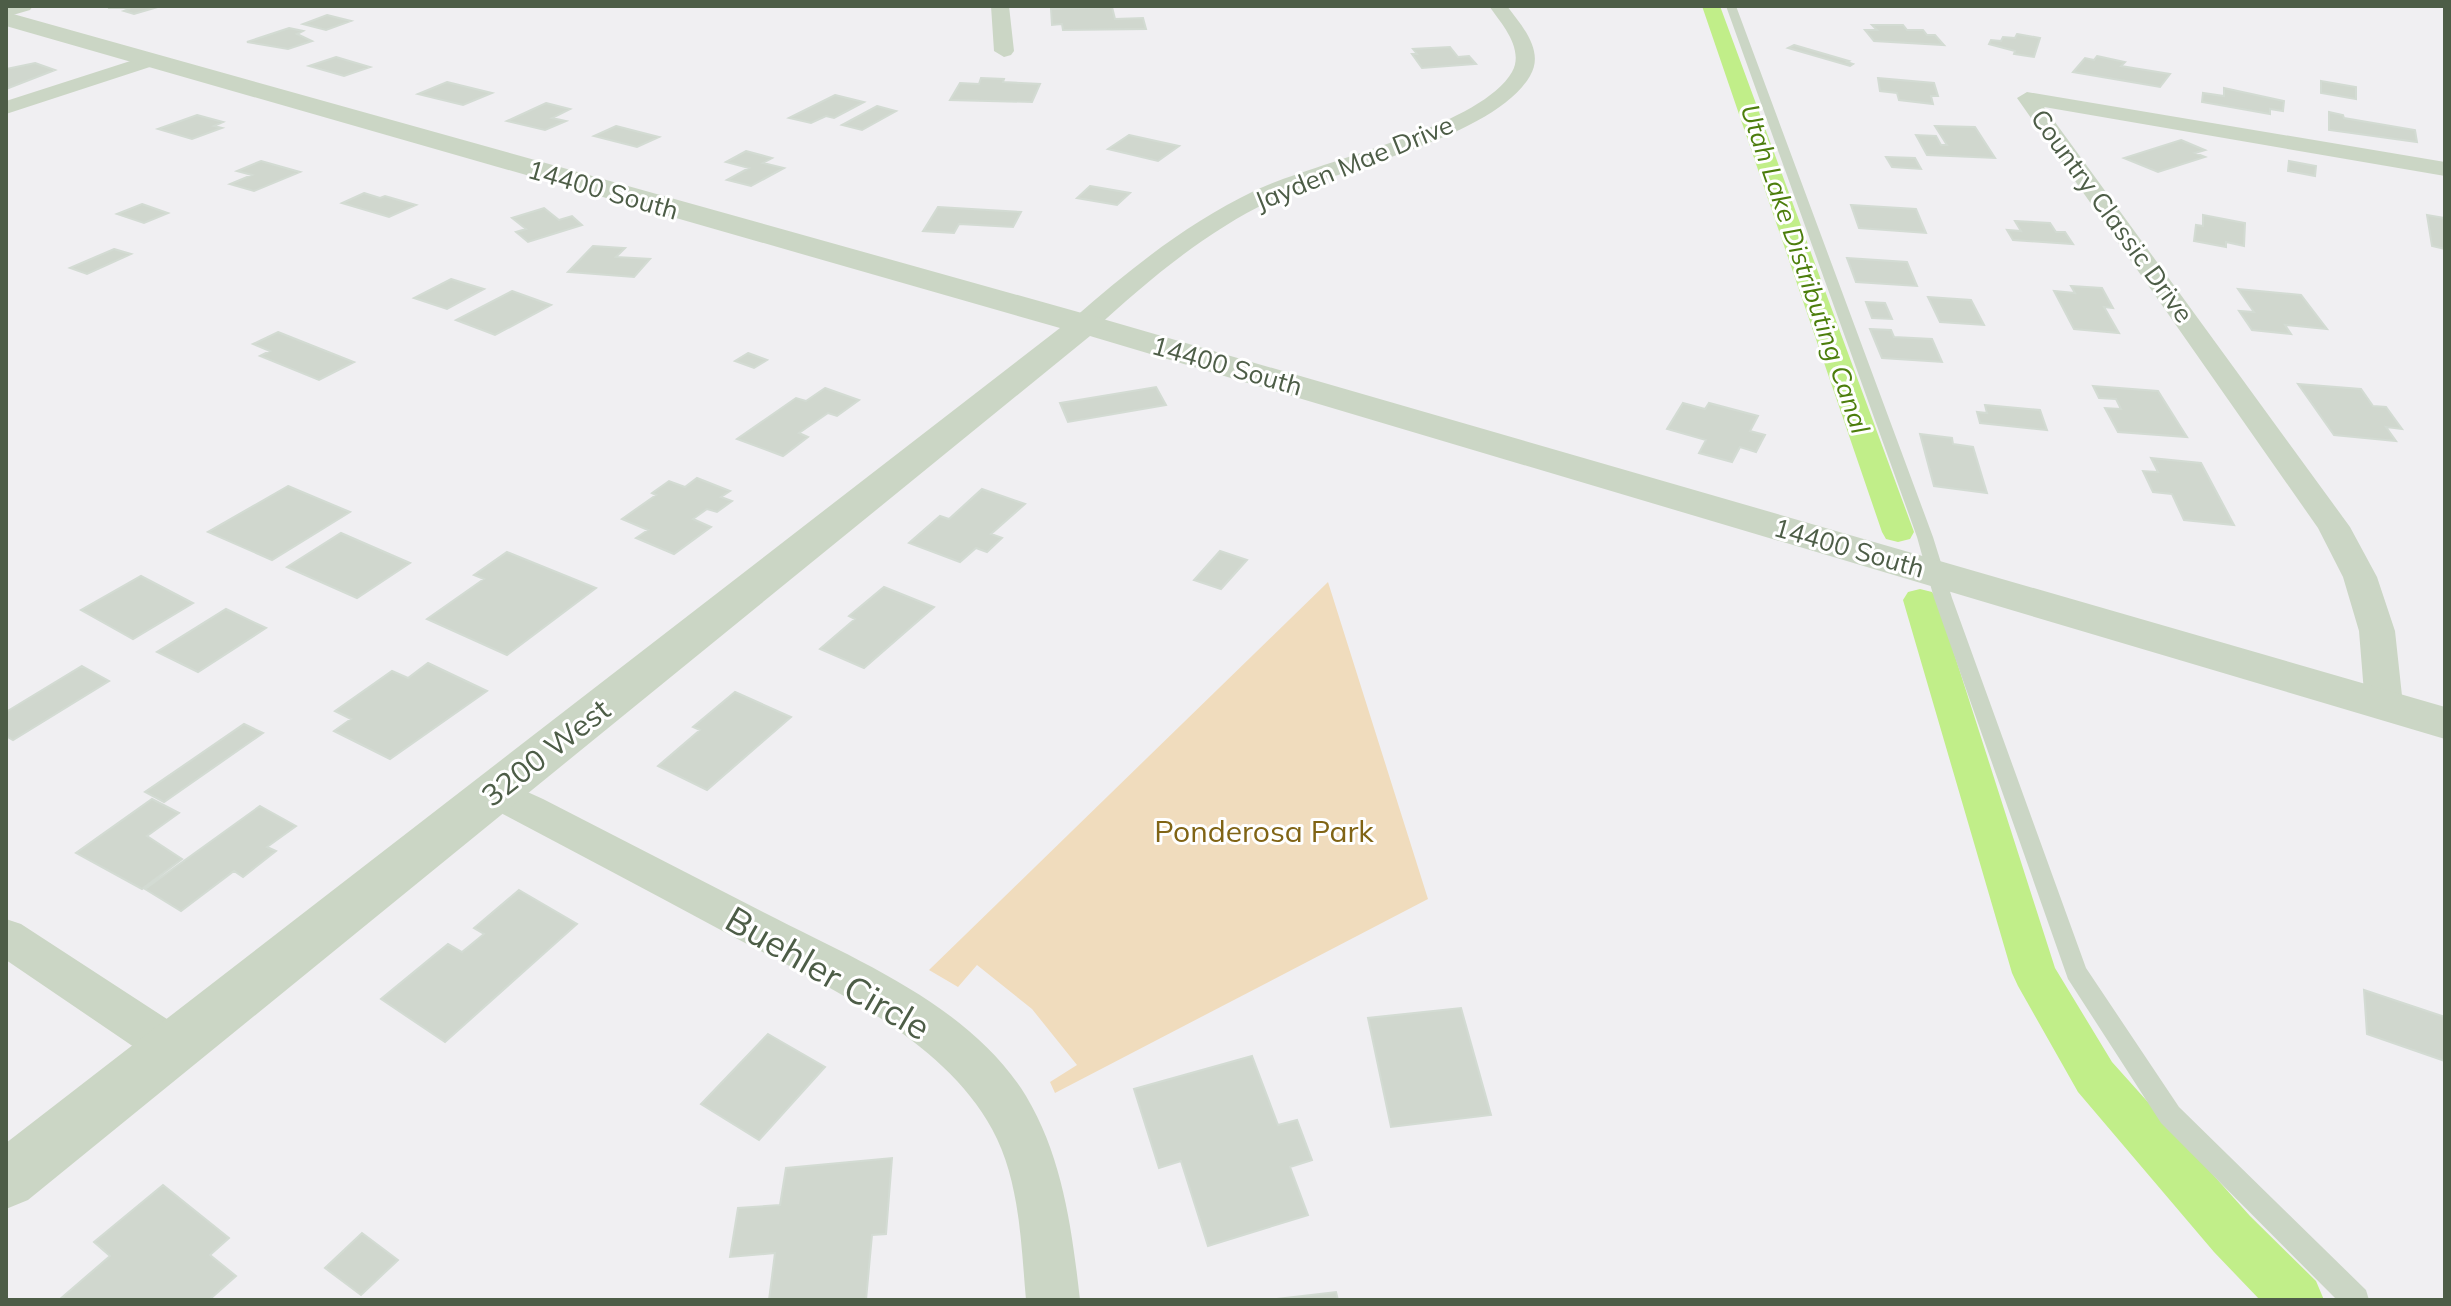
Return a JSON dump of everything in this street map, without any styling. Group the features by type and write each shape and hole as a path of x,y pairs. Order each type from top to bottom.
{"street":[{"path":"6,11 24,6"},
{"path":"1000,6 1004,51"},
{"name":"Jayden Mae Drive","path":"1084,324 1114,296 1190,237 1263,196 1329,168 1445,128 1497,100 1521,75 1526,61 1524,47 1498,6"},
{"name":"14400 South","path":"6,19 1084,324 2445,723"},
{"path":"6,108 149,61"},
{"name":"Country Classic Drive","path":"2384,705 2377,631 2360,577 2334,527 2027,98 2445,169"},
{"name":"3200 West","path":"6,1180 1044,359 1084,324"},
{"name":"Buehler Circle","path":"496,793 889,999 949,1044 993,1090 1024,1144 1045,1213 1053,1300"},
{"path":"6,937 173,1048"}],"lane":[{"path":"1731,6 1925,537 2076,972 2170,1115 2356,1300"}],"green space":[{"name":"Ponderosa Park","path":"1328,582 1428,899 1055,1093 1050,1082 1077,1065 1032,1009 977,965 958,987 929,970"}],"building":[{"path":"161,6 134,14 124,11 130,9 108,8"},
{"path":"1112,7 1115,19 1143,18 1146,29 1063,30 1062,24 1052,25 1051,9"},
{"path":"327,15 351,21 326,30 303,24"},
{"path":"1872,25 1903,25 1907,30 1923,30 1927,35 1935,35 1944,45 1874,41 1865,30 1877,30"},
{"path":"289,28 303,31 297,34 312,41 288,49 247,42"},
{"path":"2017,34 2040,38 2034,57 2014,54 2015,51 1989,44 1991,40 2001,41 2003,37 2015,38"},
{"path":"1794,45 1853,64 1850,66 1788,48"},
{"path":"1450,47 1458,57 1469,56 1476,64 1422,68 1412,54 1417,54 1413,49"},
{"path":"2097,56 2125,62 2121,66 2170,74 2160,87 2073,72 2085,58 2094,60"},
{"path":"336,57 370,67 344,76 309,66"},
{"path":"35,63 55,70 6,89 6,69"},
{"path":"981,78 1040,84 1032,102 950,100 960,83 979,84"},
{"path":"1878,78 1934,83 1938,96 1931,96 1933,104 1899,100 1897,93 1880,91"},
{"path":"2321,81 2356,87 2356,99 2321,93"},
{"path":"447,82 492,93 463,105 418,94"},
{"path":"2224,88 2284,101 2283,111 2270,109 2270,114 2202,102 2203,93 2224,96"},
{"path":"835,95 864,102 834,118 826,116 811,123 789,118"},
{"path":"546,103 570,109 552,118 566,121 545,130 507,121"},
{"path":"877,106 896,111 862,130 842,125"},
{"path":"2329,112 2343,115 2344,118 2415,130 2417,142 2329,130"},
{"path":"197,115 223,122 214,126 222,128 192,139 158,129"},
{"path":"616,126 659,137 637,147 594,136"},
{"path":"1935,126 1975,127 1995,158 1927,155 1916,135 1936,136 1941,145 1947,145"},
{"path":"1129,135 1179,146 1158,161 1108,149"},
{"path":"2181,140 2205,150 2195,153 2205,157 2158,172 2124,158"},
{"path":"746,151 772,158 763,163 784,168 751,186 727,180 749,168 726,162"},
{"path":"1886,157 1915,158 1921,169 1892,167"},
{"path":"261,161 300,172 254,191 230,184 252,175 237,171"},
{"path":"2289,161 2316,166 2315,176 2288,171"},
{"path":"1090,186 1130,193 1117,205 1077,198"},
{"path":"364,193 416,205 389,217 342,203"},
{"path":"142,204 168,213 144,223 117,214"},
{"path":"1851,205 1916,209 1926,233 1859,228"},
{"path":"938,207 1021,212 1013,227 959,224 954,233 923,231"},
{"path":"544,208 559,220 572,216 582,225 528,242 516,232 526,229 512,218"},
{"path":"2203,215 2245,223 2244,246 2226,242 2226,247 2194,241 2196,225 2203,226"},
{"path":"2427,215 2445,218 2445,249 2432,246"},
{"path":"2015,221 2050,223 2056,232 2065,232 2073,244 2013,240 2007,230 2021,231"},
{"path":"593,246 625,248 616,257 650,259 634,277 568,272"},
{"path":"114,249 131,254 87,274 70,268"},
{"path":"1847,258 1907,262 1917,286 1856,282"},
{"path":"451,279 484,289 447,309 414,298"},
{"path":"2071,286 2102,288 2113,308 2104,307 2119,333 2074,329 2054,291 2075,293"},
{"path":"2238,289 2301,295 2327,329 2285,325 2291,334 2252,330 2239,311 2254,312"},
{"path":"512,291 551,305 495,335 456,320"},
{"path":"1928,297 1971,300 1984,325 1940,322"},
{"path":"1866,302 1885,303 1892,319 1872,318"},
{"path":"1870,329 1891,330 1894,337 1932,339 1942,362 1882,358"},
{"path":"278,332 354,362 319,380 260,356 270,351 253,344"},
{"path":"748,353 767,360 754,368 735,361"},
{"path":"2298,384 2361,389 2373,406 2386,407 2402,429 2386,427 2396,441 2334,435"},
{"path":"2093,386 2158,391 2187,437 2118,432 2105,408 2121,409 2116,399 2099,398"},
{"path":"1156,387 1166,405 1068,422 1060,403"},
{"path":"825,388 859,400 837,416 828,413 799,433 808,437 783,456 737,439 796,398 806,401"},
{"path":"1683,403 1705,409 1709,403 1758,416 1750,431 1765,435 1756,452 1740,447 1732,462 1699,453 1706,440 1667,429"},
{"path":"1985,405 2040,410 2047,430 1980,423 1977,412 1987,413"},
{"path":"1920,434 1952,438 1953,444 1973,447 1987,493 1934,486"},
{"path":"2151,458 2201,463 2234,525 2184,520 2172,494 2153,492 2143,471 2158,472"},
{"path":"697,478 730,491 721,497 732,501 717,512 707,509 693,519 711,527 674,554 636,538 648,530 622,519 656,495 652,493 669,481 685,487"},
{"path":"288,486 350,512 272,560 208,532"},
{"path":"982,489 1025,504 991,534 1002,538 987,552 976,548 960,562 909,543 940,516 949,519"},
{"path":"341,533 410,563 357,598 287,567"},
{"path":"1220,551 1247,560 1221,589 1194,580"},
{"path":"507,552 596,588 507,655 427,619 484,579 474,575"},
{"path":"141,576 193,603 133,639 81,610"},
{"path":"884,587 934,607 864,668 820,649 855,619 849,616"},
{"path":"226,609 266,628 198,672 157,652"},
{"path":"428,663 487,691 390,759 334,731 351,719 335,711 392,671 408,678"},
{"path":"82,666 109,681 13,740 6,736 6,712"},
{"path":"735,692 791,717 707,790 658,766 700,730 693,727"},
{"path":"244,724 263,733 164,802 145,792"},
{"path":"152,799 179,813 147,836 182,859 142,889 76,853"},
{"path":"260,806 296,826 267,847 276,851 243,877 234,871 181,911 145,889"},
{"path":"519,890 577,924 445,1042 381,999 448,944 462,952 484,934 474,928"},
{"path":"2364,990 2445,1017 2445,1061 2367,1034"},
{"path":"1461,1008 1491,1115 1391,1127 1368,1018"},
{"path":"768,1034 825,1067 759,1140 701,1104"},
{"path":"1252,1056 1278,1125 1297,1120 1312,1160 1290,1167 1308,1215 1208,1246 1181,1161 1159,1168 1134,1089"},
{"path":"892,1158 886,1234 872,1235 866,1300 769,1300 775,1253 730,1257 738,1208 780,1205 786,1168"},
{"path":"163,1185 229,1238 210,1255 236,1276 209,1300 59,1300 110,1256 94,1242"},
{"path":"362,1233 398,1260 361,1295 325,1268"},
{"path":"1336,1292 1338,1300 1268,1300"}],"waterway":[{"name":"Utah Lake Distributing Canal","path":"1711,6 1898,532"},
{"name":"Utah Lake Distributing Canal","path":"1920,600 2034,973 2095,1077 2232,1234 2297,1300"}]}
